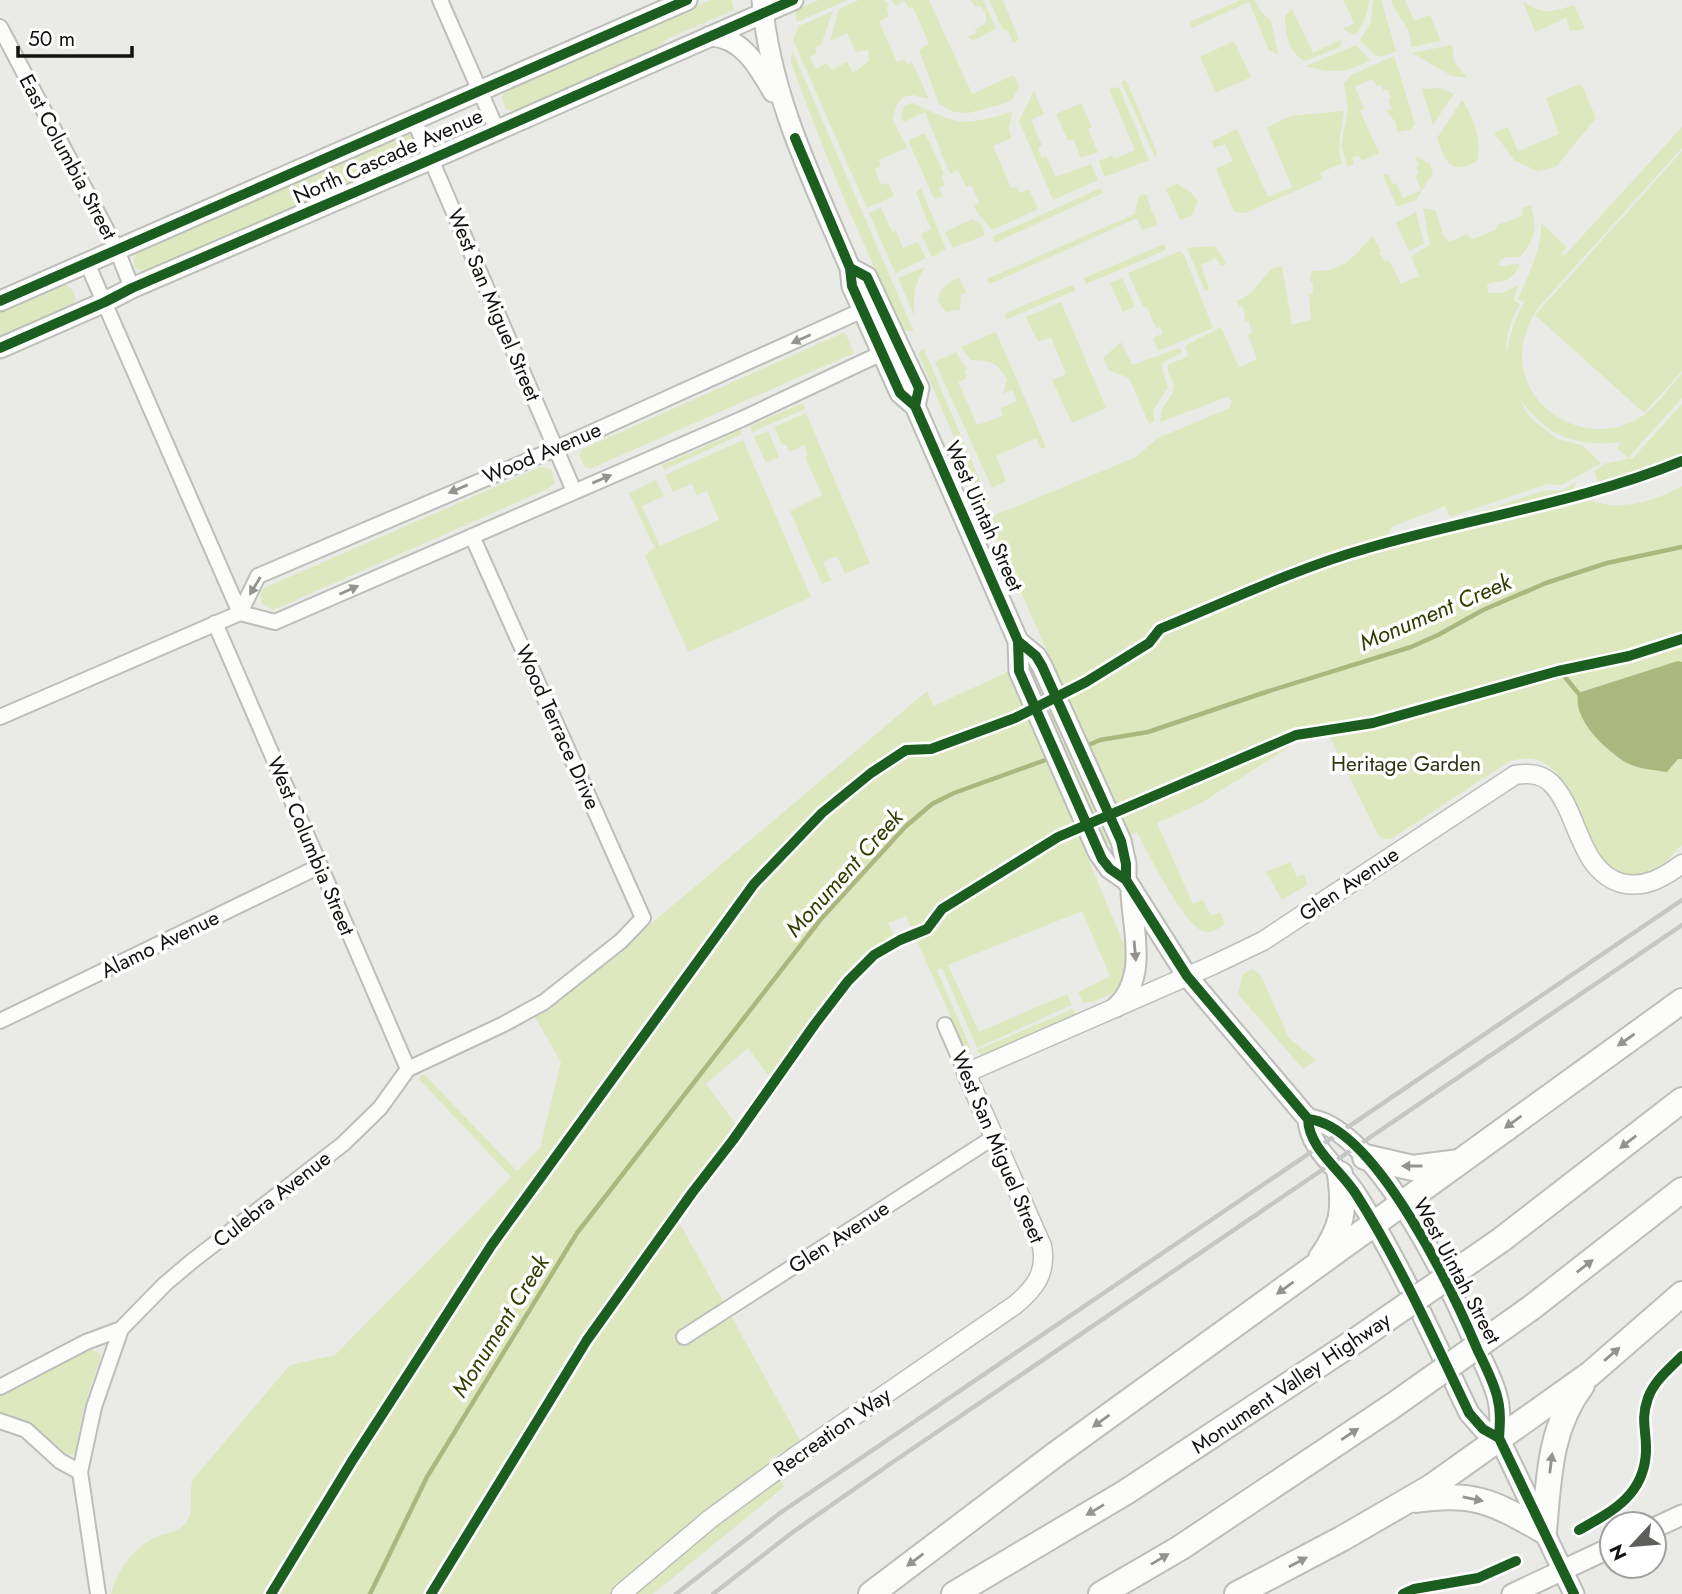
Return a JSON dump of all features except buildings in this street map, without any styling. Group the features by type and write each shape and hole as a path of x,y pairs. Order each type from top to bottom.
{"highway":[{"path":"871,1594 1056,1454 1682,1001"},
{"name":"Monument Valley Highway","path":"954,1594 1126,1492 1358,1339 1501,1240 1682,1100"},
{"path":"1365,1157 1412,1168 1460,1162"},
{"path":"1316,1265 1342,1221 1344,1200 1340,1174"},
{"path":"1101,1594 1180,1548 1391,1407 1531,1308 1682,1190"},
{"path":"1237,1594 1431,1487 1590,1374 1682,1294"},
{"path":"1405,1502 1445,1496 1477,1499 1503,1508 1544,1531 1554,1439 1570,1401 1590,1374"}],"main road":[{"name":"North Cascade Avenue","path":"0,301 687,0"},
{"name":"North Cascade Avenue","path":"0,348 709,36 762,6 793,0"},
{"name":"West Uintah Street","path":"762,6 769,54 785,113 850,268 852,286 900,393 915,406 1018,641 1017,664 1098,852 1110,869 1128,884 1187,976 1308,1118 1315,1143 1375,1224 1469,1413 1483,1429 1499,1438"},
{"path":"709,36 729,38 744,50 785,113"},
{"name":"West Uintah Street","path":"850,268 867,277 919,388 915,406"},
{"name":"West Uintah Street","path":"1018,641 1036,656 1049,681 1121,841 1128,884"},
{"path":"1115,1007 1128,994 1135,978 1136,962 1128,884"},
{"name":"West Uintah Street","path":"1308,1118 1318,1119 1339,1130 1365,1157 1402,1204 1464,1316 1497,1395 1499,1438 1574,1594"},
{"path":"1512,1594 1598,1554"}],"street":[{"path":"440,0 496,130"},
{"name":"East Columbia Street","path":"0,27 117,250 132,288"},
{"name":"West San Miguel Street","path":"415,120 574,491"},
{"path":"87,263 240,613"},
{"name":"Wood Avenue","path":"240,613 258,576 555,449 863,310"},
{"path":"0,718 240,613 275,622 742,419 882,353"},
{"name":"Wood Terrace Drive","path":"472,536 643,918"},
{"name":"West Columbia Street","path":"215,623 408,1069"},
{"name":"Glen Avenue","path":"966,1073 1187,976 1278,932 1438,823 1515,775 1537,775 1552,784 1593,862 1608,877 1639,885 1664,877 1682,864"},
{"name":"Alamo Avenue","path":"0,1021 320,866"},
{"name":"Culebra Avenue","path":"99,1594 80,1472 94,1407 121,1329 183,1269 343,1144 380,1108 408,1069 544,1002 604,955 643,918"},
{"name":"West San Miguel Street","path":"945,1025 1042,1246 1045,1259 1042,1271"},
{"name":"Glen Avenue","path":"684,1337 994,1137"},
{"name":"Recreation Way","path":"621,1594 710,1520 793,1458 1015,1305 1037,1284 1042,1271"},
{"path":"0,1387 86,1342 121,1329"},
{"path":"0,1421 26,1430 60,1461 80,1472"}],"green space":[{"path":"711,0 732,0 734,10 669,38 644,57 517,112 506,109 502,97 506,90"},
{"path":"819,0 848,0 797,22 795,10"},
{"path":"859,0 885,0 888,4 889,16 879,22 897,62 904,59 907,65 912,62 929,99 913,95 903,97 896,106 893,120 907,148 879,160 881,166 875,169 881,185 888,183 894,196 867,208 793,40 799,26 833,11 821,45 815,48 817,53 810,57 816,69 827,63 831,70 847,62 853,73 869,61 868,50 856,52 847,33 830,41 839,9"},
{"path":"892,0 929,0 972,94 1014,75 1019,86 1013,99 968,113 954,112 939,104 919,50 929,44 913,7 909,8 905,1 895,6"},
{"path":"971,0 983,0 996,28 973,41 968,37 976,33 975,29 985,24 986,17 982,8 975,7"},
{"path":"989,0 1003,0 1019,39 1013,43 1008,31 1002,28"},
{"path":"1241,0 1255,0 1261,12 1271,21 1278,54 1269,50 1249,2 1192,28 1190,22"},
{"path":"1343,0 1369,0 1365,19 1355,35 1342,29 1354,23"},
{"path":"1373,0 1381,0 1396,51 1381,57 1375,55 1360,40 1371,22"},
{"path":"1391,0 1405,0 1414,21 1430,15 1441,41 1411,47 1407,28"},
{"path":"1523,1 1542,11 1574,5 1585,29 1570,31 1566,18 1535,32"},
{"path":"1292,9 1313,53 1342,39 1340,47 1305,61 1300,58 1289,42 1286,29 1285,16"},
{"path":"1234,41 1251,77 1216,93 1200,57"},
{"path":"1356,45 1370,60 1354,68 1339,71 1306,66"},
{"path":"1452,45 1454,61 1467,78 1452,76 1412,53"},
{"path":"792,50 914,332 904,330 858,231 791,62"},
{"path":"1394,56 1415,124 1410,130 1397,132 1396,123 1387,111 1392,109 1387,89 1383,90 1381,85 1377,86 1373,79 1355,87 1364,109 1360,111 1379,153 1362,161 1358,155 1352,158 1354,164 1348,167 1341,146 1348,109 1344,83 1351,75"},
{"path":"1126,80 1156,150 1156,159 1121,82"},
{"path":"1578,85 1582,86 1596,118 1556,167 1537,171 1514,160 1494,133 1508,127 1518,151 1559,134 1546,98"},
{"path":"1119,87 1149,160 1105,177 1099,161 1112,155 1114,159 1135,150 1109,89"},
{"path":"1440,88 1454,94 1433,125 1422,89"},
{"path":"1034,91 1044,114 1031,120 1042,145 1038,148 1042,158 1046,156 1056,177 1091,164 1098,180 1053,200 1019,121"},
{"path":"1462,100 1476,129 1478,153 1477,161 1460,167 1450,164 1446,159 1437,138"},
{"path":"913,103 941,116 970,122 1012,112 1009,129 1011,138 993,146 1011,188 1016,187 1020,193 1029,189 1038,209 992,230 978,214 974,205 979,202 971,185 966,187 958,170 950,174 925,112 904,122 901,117 904,106"},
{"path":"1081,103 1092,127 1088,129 1098,152 1081,158 1073,139 1068,141 1056,114"},
{"path":"1344,111 1339,143 1342,163 1320,173 1322,179 1245,213 1234,212 1216,169 1233,161 1225,144 1214,148 1212,141 1237,129 1268,197 1292,187 1267,128 1290,116"},
{"name":"Heritage Garden","path":"1682,127 1682,148 1537,309 1526,331 1522,355 1525,375 1533,393 1561,419 1578,426 1598,429 1617,427 1636,420 1655,405 1682,374 1682,398 1628,458 1617,448 1621,442 1577,441 1552,431 1530,412 1521,400 1526,412 1539,425 1558,439 1582,445 1601,463 1562,485 1547,484 1450,517 1445,506 1391,527 1388,536 1439,526 1542,491 1563,490 1577,481 1572,492 1586,499 1614,505 1641,502 1682,486 1682,845 1663,866 1637,876 1620,872 1606,862 1583,828 1559,776 1543,762 1525,758 1510,761 1391,839 1383,839 1378,835 1324,725 1201,803 1157,823 1193,904 1203,900 1211,916 1220,912 1225,924 1216,930 1205,932 1187,917 1167,888 1137,832 1086,854 1128,954 1123,988 1093,1002 1083,1003 1078,992 1110,976 1082,911 948,965 979,1032 1067,994 1072,1005 977,1048 942,968 937,970 970,1047 965,1049 906,916 888,923 895,938 832,991 770,1078 748,1048 706,1084 737,1125 693,1180 703,1192 679,1222 801,1442 769,1459 784,1487 653,1594 111,1594 122,1567 142,1545 184,1524 189,1516 194,1478 290,1365 335,1355 511,1177 418,1078 424,1074 517,1171 540,1148 561,1062 535,1017 557,1003 927,691 934,706 1048,653 990,523 993,516 1136,457 1158,438 1230,408 1232,401 1227,397 1160,422 1162,409 1172,394 1174,385 1168,365 1188,356 1185,346 1221,327 1239,367 1257,359 1248,335 1252,333 1249,321 1246,322 1242,305 1239,306 1237,301 1250,294 1271,269 1282,266 1292,324 1311,320 1309,294 1313,294 1313,282 1310,282 1312,271 1340,266 1353,257 1372,236 1385,262 1389,260 1401,284 1419,276 1411,256 1430,245 1423,208 1435,210 1444,237 1450,242 1466,234 1473,239 1496,230 1497,225 1522,216 1523,208 1531,205 1534,233 1529,244 1520,257 1507,257 1500,260 1499,265 1520,265 1510,278 1487,284 1488,293 1502,293 1518,285 1514,300 1520,304 1508,334 1507,354 1513,325 1526,299 1522,302 1518,299 1537,252 1541,223 1567,247 1562,253 1564,256"},
{"path":"925,133 944,173 942,177 945,185 939,188 943,197 934,199 909,142"},
{"path":"407,134 414,136 419,147 415,157 149,273 135,268 135,257 142,249"},
{"path":"1682,151 1682,371 1644,413 1535,315"},
{"path":"1415,156 1430,164 1433,173 1416,200 1397,207 1383,175 1388,174 1393,184 1396,183 1403,198 1421,190 1415,175 1419,173 1416,167 1419,165"},
{"path":"1177,184 1192,193 1198,201 1192,215 1180,220 1166,189"},
{"path":"921,188 946,249 932,257 921,234 931,229 916,193"},
{"path":"1101,188 1103,193 995,243 992,237"},
{"path":"1147,195 1157,221 1156,225 1142,231 1137,218 990,284 987,279 1135,214 1138,197"},
{"path":"881,207 892,232 896,231 903,248 918,242 926,258 895,273 869,213"},
{"path":"1416,212 1424,244 1409,251 1396,223"},
{"path":"973,219 980,223 985,235 953,248 945,232"},
{"path":"1164,244 1166,250 1086,284 1084,278"},
{"path":"1216,246 1226,264 1221,266 1216,258 1201,265 1209,289 1205,291 1187,248"},
{"path":"1180,251 1184,255 1213,328 1158,351 1153,338 1163,333 1160,327 1156,328 1147,307 1143,306 1128,273"},
{"path":"925,267 915,290 915,317 898,278"},
{"path":"959,278 966,293 961,295 960,310 946,312 938,301 940,292 947,284"},
{"path":"1122,278 1135,306 1123,312 1110,283"},
{"path":"64,284 74,294 72,308 0,339 0,312"},
{"path":"1072,285 1076,290 1005,320 1006,313"},
{"path":"1061,302 1106,408 1072,423 1052,380 1066,374 1051,337 1038,342 1026,317"},
{"path":"845,332 854,353 590,469 584,466 579,455 583,449"},
{"path":"996,332 1046,447 1041,449 1036,438 996,456 1006,481 992,488 935,362 956,352 967,369 964,371 967,378 958,382 977,425 1003,416 1001,408 1017,401 1012,390 1003,394 1007,380 1004,374 993,364 971,360 961,347"},
{"path":"1121,342 1132,365 1180,348 1182,353 1163,362 1162,368 1168,387 1153,411 1154,421 1149,424 1129,378 1109,370 1103,358"},
{"path":"924,349 990,504 982,503 918,353"},
{"path":"803,403 805,409 752,432 750,426"},
{"path":"1682,404 1682,456 1599,484 1594,471 1606,463 1633,458"},
{"path":"806,413 870,563 845,574 837,556 823,562 831,580 822,584 790,511 822,495 805,457 808,455 804,445 790,452 786,445 782,444 774,427"},
{"path":"741,430 742,434 664,470 662,465"},
{"path":"768,431 779,457 766,463 754,437"},
{"path":"743,440 811,597 688,652 645,556 654,547 629,493 656,480 664,496 642,506 660,546 719,520 707,491 697,495 692,484 673,492 665,475"},
{"path":"541,467 551,469 555,483 547,489 273,610 262,604 260,595 264,588"},
{"path":"1290,862 1297,877 1304,874 1307,885 1282,900 1266,872"},
{"path":"1253,969 1261,976 1289,1038 1316,1060 1303,1069 1238,994 1242,975"},
{"path":"1073,1009 1076,1015 981,1055 977,1050"},
{"path":"90,1349 100,1353 101,1358 85,1404 77,1451 71,1455 65,1454 41,1431 0,1412 0,1393"}],"shaded area":[{"path":"1678,661 1682,662 1682,759 1678,759 1667,772 1625,762 1608,749 1585,723 1580,713 1578,693"}],"waterway":[{"name":"Monument Creek","path":"1086,746 1100,740 1148,732 1411,647 1483,610 1546,583 1607,563 1682,547"},
{"path":"1565,677 1578,693"},
{"name":"Monument Creek","path":"370,1594 427,1477 577,1233 821,919 905,827 932,804 954,793 1051,758"}],"railway":[{"path":"676,1594 780,1513 1682,900"},
{"path":"713,1594 793,1532 890,1464 1682,925"}],"cycle path":[{"path":"0,301 687,0"},
{"path":"0,348 793,0"},
{"path":"795,138 850,268 852,286 900,393 915,406 1018,641 1019,671 1102,859 1110,869 1126,880 1187,976 1308,1119 1319,1149 1356,1194 1387,1247 1469,1413 1483,1429 1499,1438"},
{"path":"850,268 867,277 919,388 915,406"},
{"path":"271,1594 352,1461 491,1246 754,884 822,813 871,773 906,750 931,749 1015,718 1086,682 1149,643 1160,629 1289,575 1341,556 1407,537 1605,488 1682,461"},
{"path":"431,1594 587,1340 815,1024 848,981 874,955 927,929 942,909 1058,837 1296,735 1373,723 1558,671 1629,656 1682,639"},
{"path":"1018,641 1036,656 1042,666 1121,841 1126,880"},
{"path":"1308,1119 1334,1129 1360,1150 1410,1216 1432,1254 1493,1385 1499,1406 1499,1438 1574,1594"},
{"path":"1579,1530 1604,1516 1633,1491 1644,1467 1644,1420 1648,1398 1658,1381 1682,1356"},
{"path":"1403,1594 1414,1589 1478,1578 1516,1561"}]}
